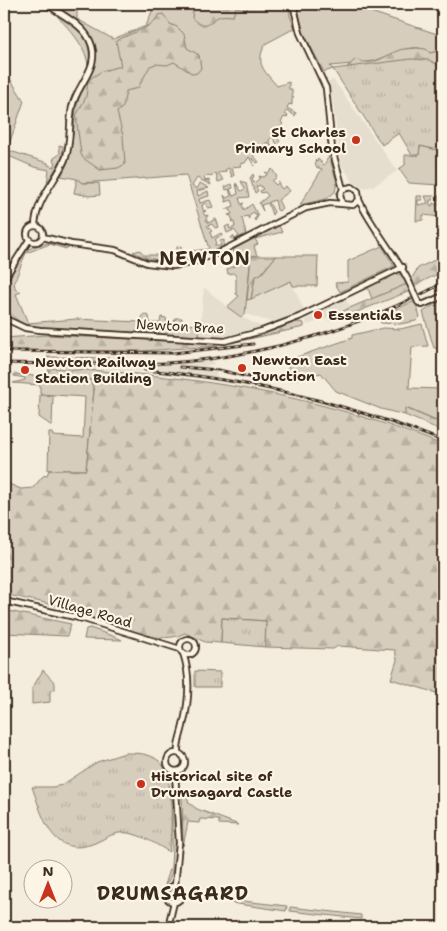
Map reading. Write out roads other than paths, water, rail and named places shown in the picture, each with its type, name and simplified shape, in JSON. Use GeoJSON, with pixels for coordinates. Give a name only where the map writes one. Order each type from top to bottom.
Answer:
{"type":"FeatureCollection","features":[{"type":"Feature","properties":{"kind":"street"},"geometry":{"type":"LineString","coordinates":[[35,226],[38,209],[43,197],[66,156],[76,92],[88,76],[94,58],[91,42],[87,35],[47,4]]}},
{"type":"Feature","properties":{"kind":"street"},"geometry":{"type":"LineString","coordinates":[[293,4],[300,33],[326,88],[332,149],[343,189]]}},
{"type":"Feature","properties":{"kind":"street"},"geometry":{"type":"LineString","coordinates":[[340,175],[349,186],[358,191],[359,200],[366,213],[403,267],[418,302],[422,305],[443,296]]}},
{"type":"Feature","properties":{"kind":"street"},"geometry":{"type":"LineString","coordinates":[[330,203],[340,195],[343,189],[349,186]]}},
{"type":"Feature","properties":{"kind":"street"},"geometry":{"type":"LineString","coordinates":[[340,195],[342,202]]}},
{"type":"Feature","properties":{"kind":"street"},"geometry":{"type":"LineString","coordinates":[[353,206],[359,200]]}},
{"type":"Feature","properties":{"kind":"street"},"geometry":{"type":"LineString","coordinates":[[43,236],[71,244],[115,250],[147,263],[173,266],[190,263],[218,253],[287,216],[306,208],[342,202],[366,213]]}},
{"type":"Feature","properties":{"kind":"street"},"geometry":{"type":"LineString","coordinates":[[4,282],[29,240],[27,232],[31,227],[35,226],[42,229],[43,236],[38,242],[29,240]]}},
{"type":"Feature","properties":{"kind":"street","name":"Newton Brae"},"geometry":{"type":"LineString","coordinates":[[4,318],[25,328],[40,330],[225,341],[262,332],[291,320],[403,267]]}},
{"type":"Feature","properties":{"kind":"street","name":"Village Road"},"geometry":{"type":"LineString","coordinates":[[4,601],[84,618],[154,642],[169,644],[181,642]]}},
{"type":"Feature","properties":{"kind":"street"},"geometry":{"type":"LineString","coordinates":[[178,752],[187,705],[188,668],[196,647],[194,641],[187,638],[181,642],[181,651],[188,668]]}},
{"type":"Feature","properties":{"kind":"street","name":"Village Road"},"geometry":{"type":"LineString","coordinates":[[169,644],[181,651]]}},
{"type":"Feature","properties":{"kind":"street"},"geometry":{"type":"LineString","coordinates":[[181,651],[192,654]]}},
{"type":"Feature","properties":{"kind":"street"},"geometry":{"type":"LineString","coordinates":[[178,752],[184,756],[186,762],[181,770],[175,771],[168,767],[167,760],[170,754],[178,752]]}},
{"type":"Feature","properties":{"kind":"street"},"geometry":{"type":"LineString","coordinates":[[175,771],[179,843],[175,886]]}},
{"type":"Feature","properties":{"kind":"street"},"geometry":{"type":"LineString","coordinates":[[168,927],[174,902],[180,898],[182,893],[180,888],[175,886],[168,887],[165,894],[167,899],[174,902]]}},
{"type":"Feature","properties":{"kind":"railway"},"geometry":{"type":"LineString","coordinates":[[4,363],[147,364],[203,360],[239,354],[310,338],[344,327],[378,314],[443,283]]}},
{"type":"Feature","properties":{"kind":"railway"},"geometry":{"type":"LineString","coordinates":[[4,351],[173,353],[253,344]]}},
{"type":"Feature","properties":{"kind":"railway"},"geometry":{"type":"LineString","coordinates":[[180,367],[219,370],[261,380]]}},
{"type":"Feature","properties":{"kind":"railway"},"geometry":{"type":"LineString","coordinates":[[145,370],[222,380],[297,395],[371,416],[443,441]]}},
{"type":"Feature","properties":{"kind":"place","name":"St Charles Primary School"},"geometry":{"type":"Point","coordinates":[356,140]}},
{"type":"Feature","properties":{"kind":"place","name":"Essentials"},"geometry":{"type":"Point","coordinates":[318,315]}},
{"type":"Feature","properties":{"kind":"place","name":"Newton East Junction"},"geometry":{"type":"Point","coordinates":[242,368]}},
{"type":"Feature","properties":{"kind":"place","name":"Newton Railway Station Building"},"geometry":{"type":"Point","coordinates":[25,370]}},
{"type":"Feature","properties":{"kind":"place","name":"Historical site of Drumsagard Castle"},"geometry":{"type":"Point","coordinates":[141,784]}},
{"type":"Feature","properties":{"kind":"district","name":"NEWTON"},"geometry":{"type":"Point","coordinates":[205,258]}},
{"type":"Feature","properties":{"kind":"district","name":"DRUMSAGARD"},"geometry":{"type":"Point","coordinates":[173,893]}}]}
